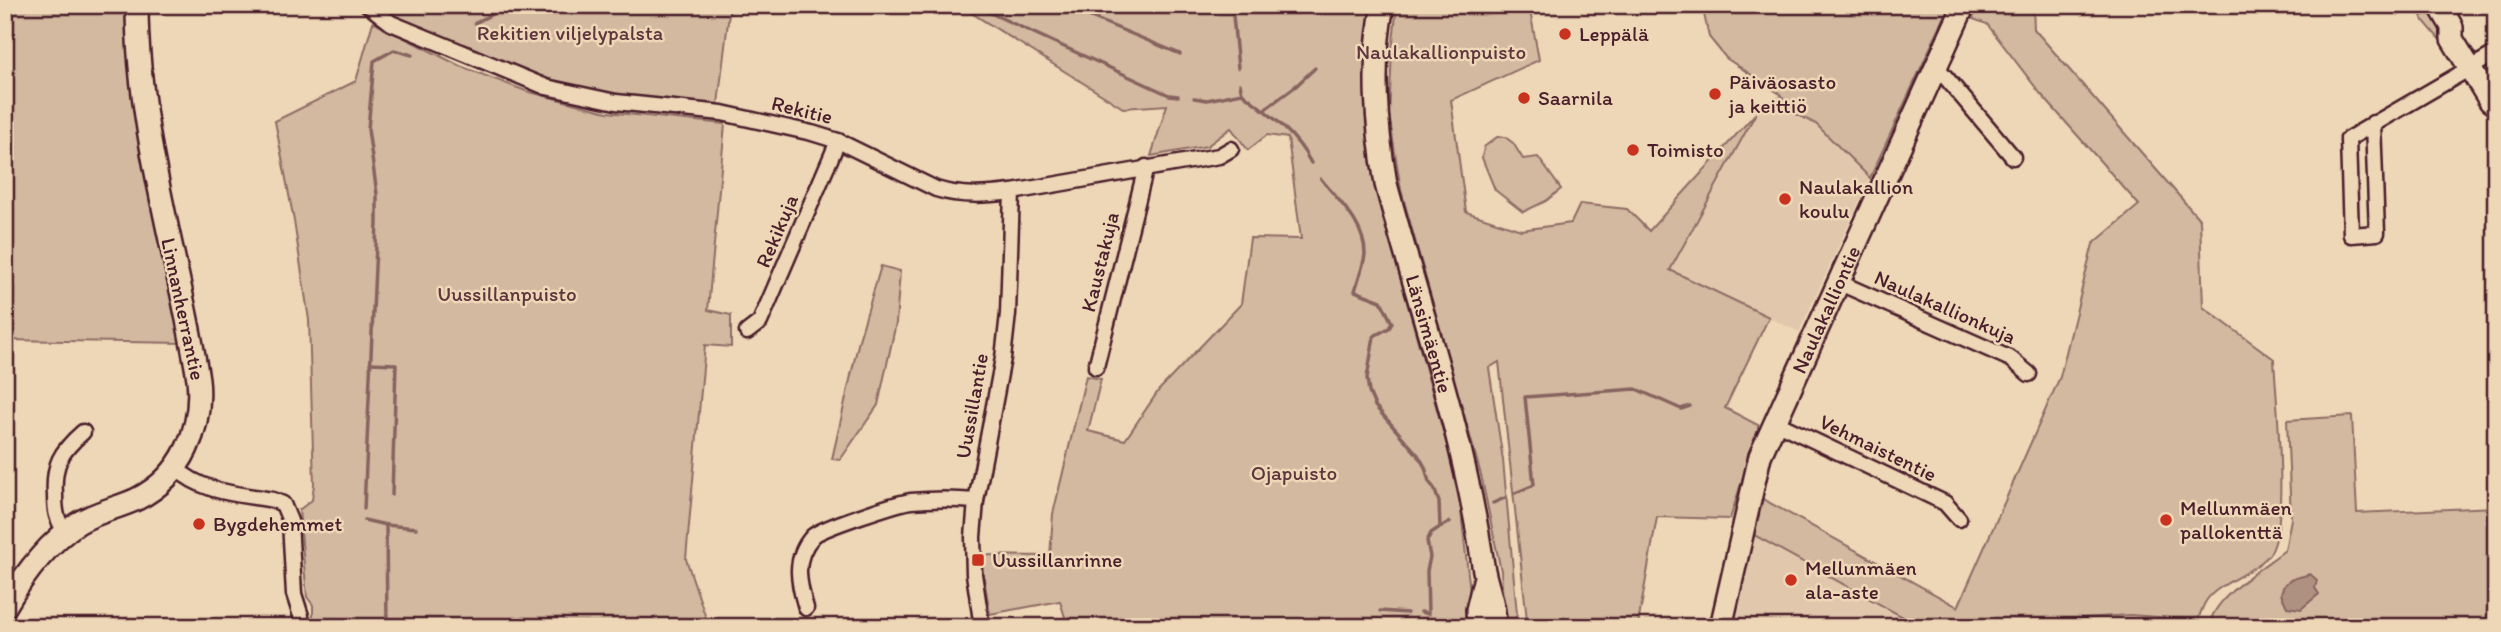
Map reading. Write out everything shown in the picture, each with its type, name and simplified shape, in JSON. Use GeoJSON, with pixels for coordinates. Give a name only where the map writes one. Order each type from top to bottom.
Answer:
{"type":"FeatureCollection","features":[{"type":"Feature","properties":{"kind":"street","name":"Linnanherrantie"},"geometry":{"type":"LineString","coordinates":[[5,607],[34,565],[66,532],[86,519],[139,498],[162,482],[176,468],[197,424],[199,392],[195,362],[160,197],[145,108],[136,5]]}},
{"type":"Feature","properties":{"kind":"street","name":"Rekitie"},"geometry":{"type":"LineString","coordinates":[[368,5],[391,23],[546,87],[616,102],[730,114],[838,142],[936,190],[954,194],[979,196],[1012,192],[1219,156],[1231,149]]}},
{"type":"Feature","properties":{"kind":"street","name":"Länsimäentie"},"geometry":{"type":"LineString","coordinates":[[1384,5],[1383,57],[1377,89],[1379,140],[1387,184],[1471,488],[1485,579],[1495,612],[1495,627]]}},
{"type":"Feature","properties":{"kind":"street","name":"Naulakalliontie"},"geometry":{"type":"LineString","coordinates":[[1721,627],[1754,475],[1775,422],[1964,5]]}},
{"type":"Feature","properties":{"kind":"street"},"geometry":{"type":"LineString","coordinates":[[2439,5],[2452,27],[2452,39],[2482,61],[2496,90]]}},
{"type":"Feature","properties":{"kind":"street"},"geometry":{"type":"LineString","coordinates":[[2482,61],[2490,101],[2496,105]]}},
{"type":"Feature","properties":{"kind":"street"},"geometry":{"type":"LineString","coordinates":[[2373,123],[2377,233],[2351,235],[2348,139],[2373,123],[2482,61]]}},
{"type":"Feature","properties":{"kind":"street"},"geometry":{"type":"LineString","coordinates":[[1937,67],[2013,157]]}},
{"type":"Feature","properties":{"kind":"street","name":"Rekikuja"},"geometry":{"type":"LineString","coordinates":[[747,332],[760,322],[838,142]]}},
{"type":"Feature","properties":{"kind":"street","name":"Kaustakuja"},"geometry":{"type":"LineString","coordinates":[[1096,367],[1146,167]]}},
{"type":"Feature","properties":{"kind":"street","name":"Uussillantie"},"geometry":{"type":"LineString","coordinates":[[982,627],[974,567],[976,501],[1003,358],[1009,301],[1012,192]]}},
{"type":"Feature","properties":{"kind":"street","name":"Naulakallionkuja"},"geometry":{"type":"LineString","coordinates":[[1840,283],[2010,358],[2029,374]]}},
{"type":"Feature","properties":{"kind":"street","name":"Vehmaistentie"},"geometry":{"type":"LineString","coordinates":[[1775,422],[1945,503],[1959,519]]}},
{"type":"Feature","properties":{"kind":"street"},"geometry":{"type":"LineString","coordinates":[[66,532],[56,514],[54,474],[69,444],[83,432]]}},
{"type":"Feature","properties":{"kind":"street"},"geometry":{"type":"LineString","coordinates":[[176,468],[191,481],[209,488],[283,504],[290,521],[294,594],[301,616]]}},
{"type":"Feature","properties":{"kind":"street"},"geometry":{"type":"LineString","coordinates":[[806,608],[798,582],[798,569],[814,534],[907,501],[976,501]]}},
{"type":"Feature","properties":{"kind":"street","name":"Länsimäentie"},"geometry":{"type":"LineString","coordinates":[[1478,627],[1477,610],[1485,579]]}},
{"type":"Feature","properties":{"kind":"shaded area","name":"Naulakallion koulu"},"geometry":{"type":"Polygon","coordinates":[[[1780,94],[1792,112],[1816,124],[1870,178],[1799,332],[1670,270],[1756,113],[1780,94]]]}},
{"type":"Feature","properties":{"kind":"shaded area","name":"Mellunmäen ala-aste"},"geometry":{"type":"Polygon","coordinates":[[[1754,535],[1923,627],[1735,627],[1754,535]]]}},
{"type":"Feature","properties":{"kind":"shaded area"},"geometry":{"type":"Polygon","coordinates":[[[2310,574],[2317,580],[2315,588],[2319,594],[2301,609],[2287,607],[2281,594],[2285,584],[2310,574]]]}},
{"type":"Feature","properties":{"kind":"green space"},"geometry":{"type":"Polygon","coordinates":[[[5,5],[129,5],[183,343],[5,340],[5,5]]]}},
{"type":"Feature","properties":{"kind":"green space","name":"Rekitien viljelypalsta"},"geometry":{"type":"Polygon","coordinates":[[[383,5],[730,5],[718,104],[601,94],[547,83],[377,12],[383,5]]]}},
{"type":"Feature","properties":{"kind":"green space","name":"Ojapuisto"},"geometry":{"type":"Polygon","coordinates":[[[955,5],[1371,5],[1365,87],[1371,163],[1458,485],[1474,627],[1068,627],[1060,601],[990,614],[980,555],[1050,556],[1053,514],[1086,376],[1101,379],[1088,431],[1125,440],[1159,390],[1241,304],[1250,238],[1301,239],[1288,138],[1267,135],[1248,150],[1231,128],[1207,146],[1151,156],[1167,105],[1123,108],[955,5]]]}},
{"type":"Feature","properties":{"kind":"green space","name":"Naulakallionpuisto"},"geometry":{"type":"Polygon","coordinates":[[[1397,5],[1529,5],[1539,60],[1451,100],[1466,212],[1521,230],[1571,223],[1580,204],[1627,209],[1649,231],[1756,113],[1670,270],[1769,317],[1725,408],[1758,425],[1758,429],[1730,519],[1657,517],[1638,624],[1607,619],[1527,620],[1499,362],[1489,368],[1503,460],[1517,614],[1515,618],[1504,618],[1501,571],[1481,475],[1401,190],[1389,115],[1397,5]]]}},
{"type":"Feature","properties":{"kind":"green space"},"geometry":{"type":"Polygon","coordinates":[[[1702,5],[1950,5],[1870,178],[1816,124],[1792,112],[1780,94],[1726,58],[1709,37],[1702,5]]]}},
{"type":"Feature","properties":{"kind":"green space"},"geometry":{"type":"Polygon","coordinates":[[[1978,5],[2033,5],[2034,29],[2200,220],[2203,307],[2274,359],[2280,459],[2276,537],[2271,552],[2265,559],[2212,594],[2198,620],[2130,615],[1977,627],[1921,627],[1754,535],[1761,498],[1958,607],[2060,377],[2093,244],[2139,205],[2040,93],[1987,24],[1973,19],[1978,5]]]}},
{"type":"Feature","properties":{"kind":"green space"},"geometry":{"type":"Polygon","coordinates":[[[2415,5],[2428,5],[2449,41],[2445,46],[2424,21],[2415,5]]]}},
{"type":"Feature","properties":{"kind":"green space","name":"Uussillanpuisto"},"geometry":{"type":"Polygon","coordinates":[[[373,22],[460,66],[526,91],[607,112],[725,124],[708,310],[731,315],[731,347],[705,345],[686,559],[709,627],[313,627],[313,605],[307,597],[299,510],[312,500],[314,484],[309,320],[275,121],[356,81],[373,22]]]}},
{"type":"Feature","properties":{"kind":"green space"},"geometry":{"type":"Polygon","coordinates":[[[1497,137],[1505,137],[1513,143],[1523,159],[1538,157],[1561,189],[1546,201],[1523,212],[1495,190],[1482,158],[1484,147],[1497,137]]]}},
{"type":"Feature","properties":{"kind":"green space"},"geometry":{"type":"Polygon","coordinates":[[[881,266],[900,271],[896,323],[878,405],[840,460],[832,459],[859,340],[881,266]]]}},
{"type":"Feature","properties":{"kind":"green space"},"geometry":{"type":"Polygon","coordinates":[[[2352,416],[2357,513],[2496,507],[2496,627],[2210,627],[2218,606],[2228,595],[2285,550],[2291,519],[2287,420],[2352,416]]]}},
{"type":"Feature","properties":{"kind":"waterway"},"geometry":{"type":"LineString","coordinates":[[508,7],[512,5]]}},
{"type":"Feature","properties":{"kind":"waterway"},"geometry":{"type":"LineString","coordinates":[[973,5],[1169,95],[1178,96]]}},
{"type":"Feature","properties":{"kind":"waterway"},"geometry":{"type":"LineString","coordinates":[[1062,5],[1180,54]]}},
{"type":"Feature","properties":{"kind":"waterway"},"geometry":{"type":"LineString","coordinates":[[1232,5],[1238,68]]}},
{"type":"Feature","properties":{"kind":"waterway"},"geometry":{"type":"LineString","coordinates":[[475,23],[500,10]]}},
{"type":"Feature","properties":{"kind":"waterway"},"geometry":{"type":"LineString","coordinates":[[364,509],[377,223],[377,194],[368,129],[374,61],[394,50],[412,55]]}},
{"type":"Feature","properties":{"kind":"waterway"},"geometry":{"type":"LineString","coordinates":[[1265,109],[1315,68]]}},
{"type":"Feature","properties":{"kind":"waterway"},"geometry":{"type":"LineString","coordinates":[[1240,84],[1242,93],[1298,142],[1311,163]]}},
{"type":"Feature","properties":{"kind":"waterway"},"geometry":{"type":"LineString","coordinates":[[1194,98],[1207,100],[1242,93]]}},
{"type":"Feature","properties":{"kind":"waterway"},"geometry":{"type":"LineString","coordinates":[[1321,179],[1349,213],[1361,233],[1365,254],[1355,291],[1381,301],[1392,323],[1389,328],[1374,336],[1367,378],[1369,392],[1375,406],[1418,455],[1439,502],[1440,527],[1431,533],[1427,541],[1430,557],[1427,571],[1428,614],[1421,612]]}},
{"type":"Feature","properties":{"kind":"waterway"},"geometry":{"type":"LineString","coordinates":[[370,363],[396,364],[392,495]]}},
{"type":"Feature","properties":{"kind":"waterway"},"geometry":{"type":"LineString","coordinates":[[1515,493],[1534,485],[1525,397],[1636,389],[1681,409],[1690,406]]}},
{"type":"Feature","properties":{"kind":"waterway"},"geometry":{"type":"LineString","coordinates":[[1493,503],[1505,498]]}},
{"type":"Feature","properties":{"kind":"waterway"},"geometry":{"type":"LineString","coordinates":[[364,520],[416,528]]}},
{"type":"Feature","properties":{"kind":"waterway"},"geometry":{"type":"LineString","coordinates":[[1440,527],[1450,522]]}},
{"type":"Feature","properties":{"kind":"waterway"},"geometry":{"type":"LineString","coordinates":[[386,525],[387,627]]}},
{"type":"Feature","properties":{"kind":"waterway"},"geometry":{"type":"LineString","coordinates":[[1380,611],[1407,613]]}},
{"type":"Feature","properties":{"kind":"place","name":"Leppälä"},"geometry":{"type":"Point","coordinates":[1565,34]}},
{"type":"Feature","properties":{"kind":"place","name":"Päiväosasto ja keittiö"},"geometry":{"type":"Point","coordinates":[1715,94]}},
{"type":"Feature","properties":{"kind":"place","name":"Saarnila"},"geometry":{"type":"Point","coordinates":[1524,98]}},
{"type":"Feature","properties":{"kind":"place","name":"Toimisto"},"geometry":{"type":"Point","coordinates":[1633,150]}},
{"type":"Feature","properties":{"kind":"place","name":"Naulakallion koulu"},"geometry":{"type":"Point","coordinates":[1785,199]}},
{"type":"Feature","properties":{"kind":"place","name":"Mellunmäen pallokenttä"},"geometry":{"type":"Point","coordinates":[2166,520]}},
{"type":"Feature","properties":{"kind":"place","name":"Bygdehemmet"},"geometry":{"type":"Point","coordinates":[199,524]}},
{"type":"Feature","properties":{"kind":"place","name":"Uussillanrinne"},"geometry":{"type":"Point","coordinates":[978,560]}},
{"type":"Feature","properties":{"kind":"place","name":"Mellunmäen ala-aste"},"geometry":{"type":"Point","coordinates":[1791,580]}}]}
